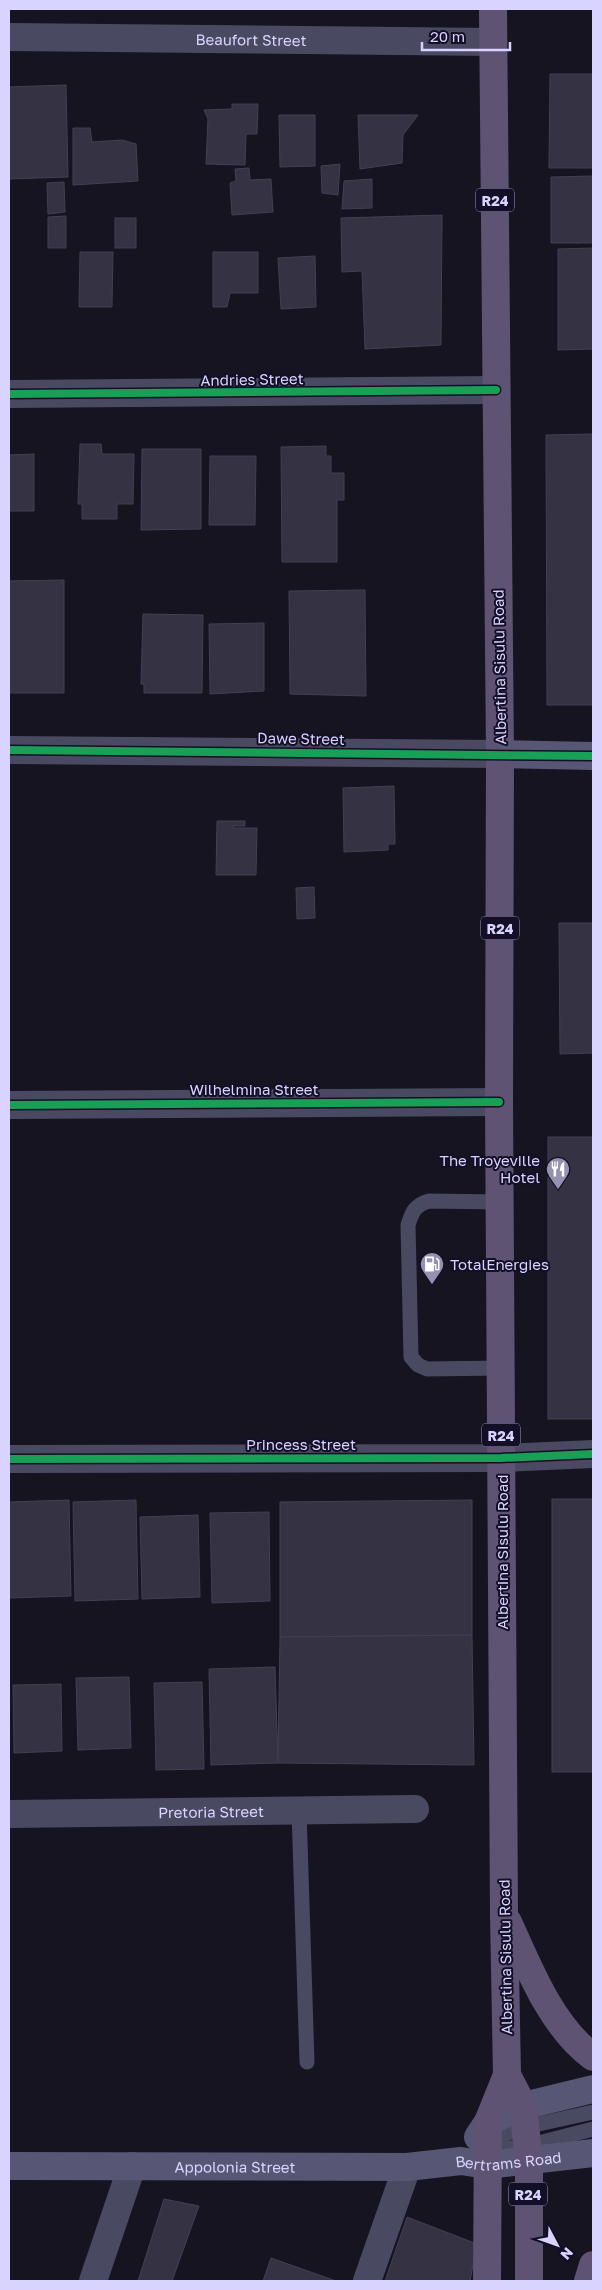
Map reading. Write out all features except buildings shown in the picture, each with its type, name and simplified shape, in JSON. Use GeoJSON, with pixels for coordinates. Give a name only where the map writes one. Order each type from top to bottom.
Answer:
{"type":"FeatureCollection","features":[{"type":"Feature","properties":{"kind":"main road","name":"Albertina Sisulu Road"},"geometry":{"type":"LineString","coordinates":[[494,9],[500,754],[499,1102],[504,1914],[507,2075],[526,2135],[529,2281]]}},
{"type":"Feature","properties":{"kind":"main road","name":"Dawe Street"},"geometry":{"type":"LineString","coordinates":[[500,754],[593,756]]}},
{"type":"Feature","properties":{"kind":"main road"},"geometry":{"type":"LineString","coordinates":[[504,1914],[546,1998],[573,2037],[593,2057]]}},
{"type":"Feature","properties":{"kind":"main road","name":"Albertina Sisulu Road"},"geometry":{"type":"LineString","coordinates":[[487,2281],[482,2148],[507,2075]]}},
{"type":"Feature","properties":{"kind":"main road","name":"Bertrams Road"},"geometry":{"type":"LineString","coordinates":[[482,2148],[526,2135],[593,2089]]}},
{"type":"Feature","properties":{"kind":"main road","name":"Bertrams Road"},"geometry":{"type":"LineString","coordinates":[[482,2148],[526,2135],[593,2152]]}},
{"type":"Feature","properties":{"kind":"main road","name":"Appolonia Street"},"geometry":{"type":"LineString","coordinates":[[9,2166],[406,2167],[482,2148]]}},
{"type":"Feature","properties":{"kind":"main road"},"geometry":{"type":"LineString","coordinates":[[588,2281],[593,2265]]}},
{"type":"Feature","properties":{"kind":"street","name":"Beaufort Street"},"geometry":{"type":"LineString","coordinates":[[9,37],[493,42]]}},
{"type":"Feature","properties":{"kind":"street","name":"Andries Street"},"geometry":{"type":"LineString","coordinates":[[9,394],[496,390]]}},
{"type":"Feature","properties":{"kind":"street","name":"Dawe Street"},"geometry":{"type":"LineString","coordinates":[[9,750],[500,754]]}},
{"type":"Feature","properties":{"kind":"street","name":"Wilhelmina Street"},"geometry":{"type":"LineString","coordinates":[[9,1105],[499,1102]]}},
{"type":"Feature","properties":{"kind":"street","name":"Princess Street"},"geometry":{"type":"LineString","coordinates":[[9,1459],[501,1458],[593,1454]]}},
{"type":"Feature","properties":{"kind":"street","name":"Pretoria Street"},"geometry":{"type":"LineString","coordinates":[[9,1814],[415,1809]]}},
{"type":"Feature","properties":{"kind":"street"},"geometry":{"type":"LineString","coordinates":[[93,2281],[132,2166]]}},
{"type":"Feature","properties":{"kind":"street"},"geometry":{"type":"LineString","coordinates":[[367,2281],[406,2167]]}},
{"type":"Feature","properties":{"kind":"lane"},"geometry":{"type":"LineString","coordinates":[[501,1202],[428,1201],[418,1204],[412,1212],[408,1225],[411,1356],[418,1365],[427,1369],[501,1368]]}},
{"type":"Feature","properties":{"kind":"lane"},"geometry":{"type":"LineString","coordinates":[[299,1810],[307,2062]]}},
{"type":"Feature","properties":{"kind":"lane"},"geometry":{"type":"LineString","coordinates":[[526,2135],[593,2112]]}},
{"type":"Feature","properties":{"kind":"lane"},"geometry":{"type":"LineString","coordinates":[[526,2135],[593,2129]]}},
{"type":"Feature","properties":{"kind":"cycle path"},"geometry":{"type":"LineString","coordinates":[[9,394],[496,390]]}},
{"type":"Feature","properties":{"kind":"cycle path"},"geometry":{"type":"LineString","coordinates":[[9,750],[593,756]]}},
{"type":"Feature","properties":{"kind":"cycle path"},"geometry":{"type":"LineString","coordinates":[[9,1105],[499,1102]]}},
{"type":"Feature","properties":{"kind":"cycle path"},"geometry":{"type":"LineString","coordinates":[[9,1459],[501,1458],[593,1454]]}},
{"type":"Feature","properties":{"kind":"place","name":"The Troyeville Hotel"},"geometry":{"type":"Point","coordinates":[558,1190]}},
{"type":"Feature","properties":{"kind":"place","name":"TotalEnergies"},"geometry":{"type":"Point","coordinates":[432,1285]}}]}
